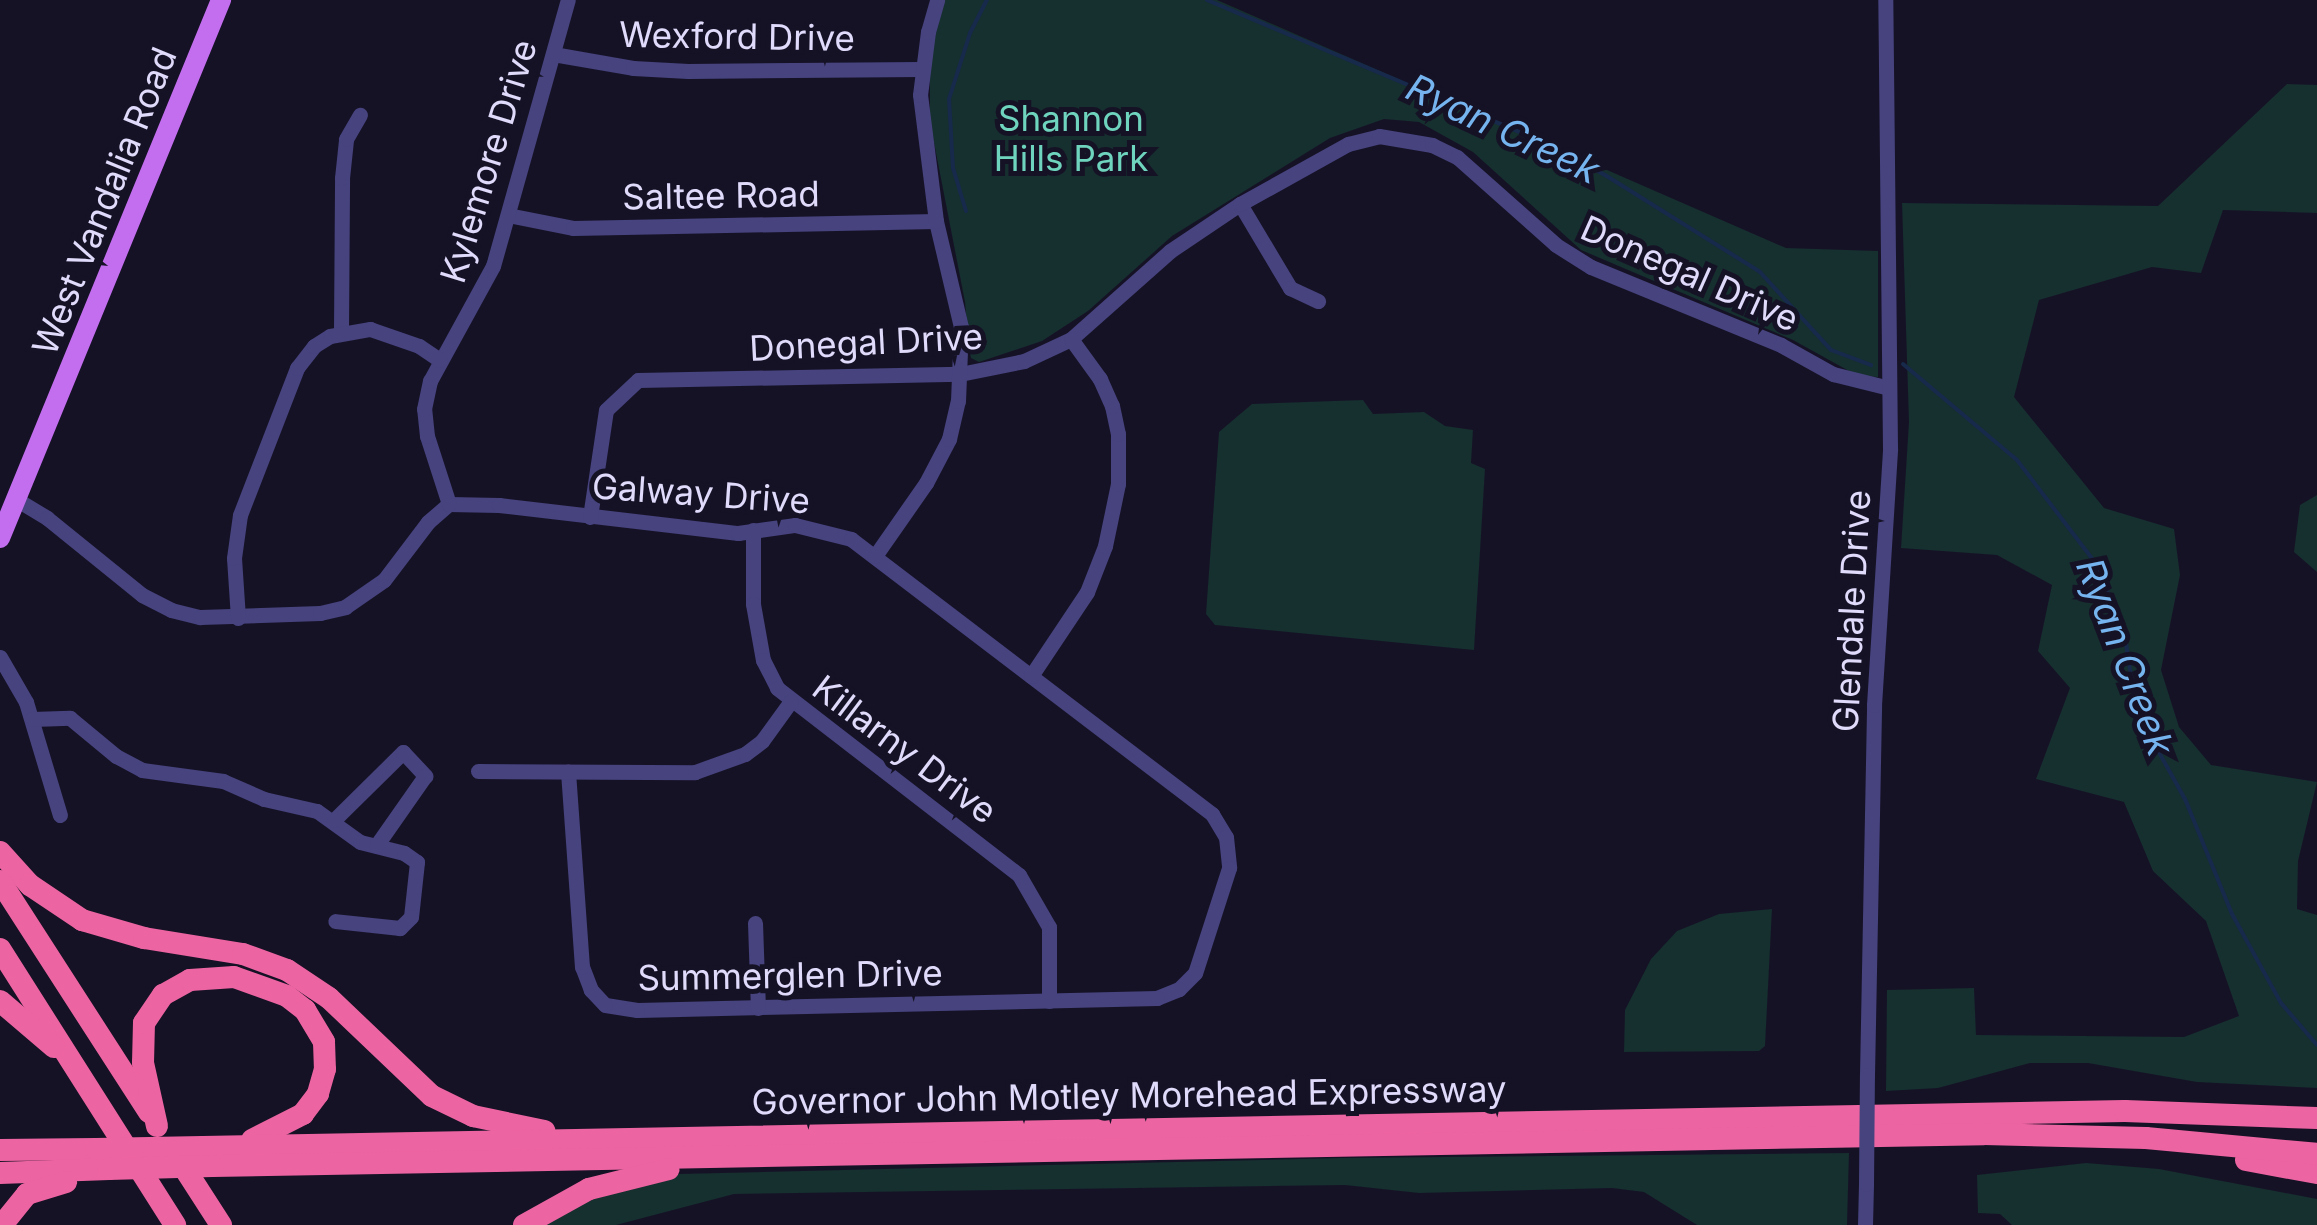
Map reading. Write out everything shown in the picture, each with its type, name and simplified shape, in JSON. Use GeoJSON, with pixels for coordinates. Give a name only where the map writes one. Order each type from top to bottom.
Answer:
{"type":"FeatureCollection","features":[{"type":"Feature","properties":{"kind":"highway"},"geometry":{"type":"LineString","coordinates":[[0,852],[30,886],[82,920],[144,938],[243,954],[287,970],[329,998],[416,1084],[452,1107],[531,1130],[672,1139]]}},
{"type":"Feature","properties":{"kind":"highway"},"geometry":{"type":"LineString","coordinates":[[0,881],[220,1225]]}},
{"type":"Feature","properties":{"kind":"highway"},"geometry":{"type":"LineString","coordinates":[[0,949],[170,1221]]}},
{"type":"Feature","properties":{"kind":"highway"},"geometry":{"type":"LineString","coordinates":[[157,1126],[143,1063],[144,1024],[164,996],[190,980],[234,977],[287,996],[305,1010],[324,1042],[325,1069],[318,1094],[303,1114],[239,1147]]}},
{"type":"Feature","properties":{"kind":"highway"},"geometry":{"type":"LineString","coordinates":[[0,1001],[43,1042],[64,1051]]}},
{"type":"Feature","properties":{"kind":"highway"},"geometry":{"type":"LineString","coordinates":[[2259,1113],[2292,1106],[2317,1107]]}},
{"type":"Feature","properties":{"kind":"highway","name":"Governor John Motley Morehead Expressway"},"geometry":{"type":"LineString","coordinates":[[208,1157],[239,1147],[2125,1111],[2259,1113]]}},
{"type":"Feature","properties":{"kind":"highway"},"geometry":{"type":"LineString","coordinates":[[2259,1113],[2317,1118]]}},
{"type":"Feature","properties":{"kind":"highway","name":"Governor John Motley Morehead Expressway"},"geometry":{"type":"LineString","coordinates":[[0,1173],[96,1162],[208,1157],[702,1157],[1946,1134],[2090,1136],[2317,1154]]}},
{"type":"Feature","properties":{"kind":"highway"},"geometry":{"type":"LineString","coordinates":[[2090,1136],[2114,1145],[2317,1173]]}},
{"type":"Feature","properties":{"kind":"highway","name":"Governor John Motley Morehead Expressway"},"geometry":{"type":"LineString","coordinates":[[0,1150],[96,1162]]}},
{"type":"Feature","properties":{"kind":"highway"},"geometry":{"type":"LineString","coordinates":[[524,1225],[589,1189],[702,1157]]}},
{"type":"Feature","properties":{"kind":"highway"},"geometry":{"type":"LineString","coordinates":[[2,1225],[27,1194],[67,1182],[96,1162]]}},
{"type":"Feature","properties":{"kind":"main road","name":"West Vandalia Road"},"geometry":{"type":"LineString","coordinates":[[0,538],[19,501],[222,0]]}},
{"type":"Feature","properties":{"kind":"street","name":"Kylemore Drive"},"geometry":{"type":"LineString","coordinates":[[449,504],[427,436],[424,409],[440,360],[469,317],[494,266],[568,0]]}},
{"type":"Feature","properties":{"kind":"street"},"geometry":{"type":"LineString","coordinates":[[875,556],[926,482],[949,439],[960,374],[961,328],[936,221],[921,69],[937,0]]}},
{"type":"Feature","properties":{"kind":"street","name":"Glendale Drive"},"geometry":{"type":"LineString","coordinates":[[1865,1225],[1874,705],[1888,494],[1890,388],[1885,0]]}},
{"type":"Feature","properties":{"kind":"street","name":"Wexford Drive"},"geometry":{"type":"LineString","coordinates":[[553,54],[633,68],[688,71],[921,69]]}},
{"type":"Feature","properties":{"kind":"street"},"geometry":{"type":"LineString","coordinates":[[341,331],[342,178],[346,139],[360,115]]}},
{"type":"Feature","properties":{"kind":"street","name":"Donegal Drive"},"geometry":{"type":"LineString","coordinates":[[590,516],[606,410],[638,380],[960,374],[1024,361],[1071,339],[1170,251],[1240,204],[1348,144],[1379,136],[1432,145],[1457,157],[1556,245],[1591,268],[1781,345],[1832,374],[1890,388]]}},
{"type":"Feature","properties":{"kind":"street"},"geometry":{"type":"LineString","coordinates":[[1240,204],[1290,288],[1318,301]]}},
{"type":"Feature","properties":{"kind":"street","name":"Saltee Road"},"geometry":{"type":"LineString","coordinates":[[508,216],[573,228],[936,221]]}},
{"type":"Feature","properties":{"kind":"street"},"geometry":{"type":"LineString","coordinates":[[238,618],[234,558],[240,515],[297,368],[314,346],[341,331],[385,333],[440,360]]}},
{"type":"Feature","properties":{"kind":"street"},"geometry":{"type":"LineString","coordinates":[[1031,676],[1087,592],[1106,546],[1118,484],[1118,434],[1112,406],[1100,379],[1071,339]]}},
{"type":"Feature","properties":{"kind":"street"},"geometry":{"type":"LineString","coordinates":[[19,501],[47,518],[142,596],[171,610],[238,618],[320,613],[345,607],[384,580],[428,522],[449,504]]}},
{"type":"Feature","properties":{"kind":"street","name":"Galway Drive"},"geometry":{"type":"LineString","coordinates":[[449,504],[738,532],[810,528],[851,539],[1212,814],[1226,836],[1229,868],[1196,972],[1179,990],[1156,998]]}},
{"type":"Feature","properties":{"kind":"street","name":"Killarny Drive"},"geometry":{"type":"LineString","coordinates":[[753,530],[753,604],[764,660],[777,688],[1019,875],[1049,927],[1049,1001]]}},
{"type":"Feature","properties":{"kind":"street"},"geometry":{"type":"LineString","coordinates":[[0,657],[32,720],[60,816]]}},
{"type":"Feature","properties":{"kind":"street"},"geometry":{"type":"LineString","coordinates":[[478,771],[695,772],[726,764],[762,742],[791,701]]}},
{"type":"Feature","properties":{"kind":"street"},"geometry":{"type":"LineString","coordinates":[[32,720],[70,718],[116,756],[142,770],[223,781],[334,820],[360,842],[404,853],[417,862],[411,918],[400,928],[335,921]]}},
{"type":"Feature","properties":{"kind":"street"},"geometry":{"type":"LineString","coordinates":[[334,820],[403,752],[426,776],[376,846]]}},
{"type":"Feature","properties":{"kind":"street","name":"Summerglen Drive"},"geometry":{"type":"LineString","coordinates":[[568,772],[582,967],[591,990],[605,1005],[637,1010],[1156,998]]}},
{"type":"Feature","properties":{"kind":"street"},"geometry":{"type":"LineString","coordinates":[[755,922],[758,1008]]}},
{"type":"Feature","properties":{"kind":"green space","name":"Shannon Hills Park"},"geometry":{"type":"Polygon","coordinates":[[[944,0],[1217,0],[1786,248],[1878,251],[1878,377],[1858,376],[1793,340],[1581,250],[1473,152],[1419,122],[1384,119],[1330,138],[1172,236],[1088,311],[1042,341],[979,362],[971,358],[965,302],[930,122],[930,57],[944,0]]]}},
{"type":"Feature","properties":{"kind":"green space"},"geometry":{"type":"Polygon","coordinates":[[[2287,84],[2317,85],[2317,213],[2223,210],[2201,273],[2152,267],[2039,300],[2014,397],[2104,508],[2174,529],[2180,575],[2161,670],[2179,727],[2211,765],[2317,782],[2298,861],[2297,909],[2317,915],[2317,1088],[2197,1082],[2088,1063],[2030,1063],[1938,1088],[1886,1091],[1887,990],[1974,988],[1976,1035],[2184,1037],[2239,1016],[2206,921],[2153,871],[2124,802],[2036,779],[2070,688],[2038,651],[2052,585],[1997,555],[1901,548],[1909,422],[1902,203],[2158,206],[2287,84]]]}},
{"type":"Feature","properties":{"kind":"green space"},"geometry":{"type":"Polygon","coordinates":[[[1363,400],[1373,414],[1424,412],[1445,426],[1473,430],[1471,463],[1485,469],[1474,650],[1215,625],[1206,614],[1219,432],[1252,404],[1363,400]]]}},
{"type":"Feature","properties":{"kind":"green space"},"geometry":{"type":"Polygon","coordinates":[[[2317,495],[2317,572],[2294,552],[2300,505],[2317,495]]]}},
{"type":"Feature","properties":{"kind":"green space"},"geometry":{"type":"Polygon","coordinates":[[[1772,909],[1765,1046],[1759,1051],[1624,1052],[1625,1010],[1651,959],[1677,931],[1719,914],[1772,909]]]}},
{"type":"Feature","properties":{"kind":"green space"},"geometry":{"type":"Polygon","coordinates":[[[1849,1153],[1847,1225],[1697,1225],[1644,1192],[1612,1188],[1419,1193],[1345,1185],[734,1194],[616,1225],[536,1225],[560,1210],[643,1179],[679,1174],[1340,1158],[1849,1153]]]}},
{"type":"Feature","properties":{"kind":"green space"},"geometry":{"type":"Polygon","coordinates":[[[2086,1163],[2159,1169],[2317,1199],[2317,1225],[2012,1225],[2000,1214],[1978,1213],[1977,1175],[2086,1163]]]}},
{"type":"Feature","properties":{"kind":"waterway"},"geometry":{"type":"LineString","coordinates":[[966,211],[953,168],[949,99],[970,33],[987,0]]}},
{"type":"Feature","properties":{"kind":"waterway","name":"Ryan Creek"},"geometry":{"type":"LineString","coordinates":[[1207,0],[1546,143],[1605,175],[1760,272],[1831,350],[1871,365]]}},
{"type":"Feature","properties":{"kind":"waterway","name":"Ryan Creek"},"geometry":{"type":"LineString","coordinates":[[1903,364],[2017,460],[2097,565],[2125,637],[2133,689],[2151,738],[2185,799],[2232,914],[2281,1003],[2317,1045]]}}]}
